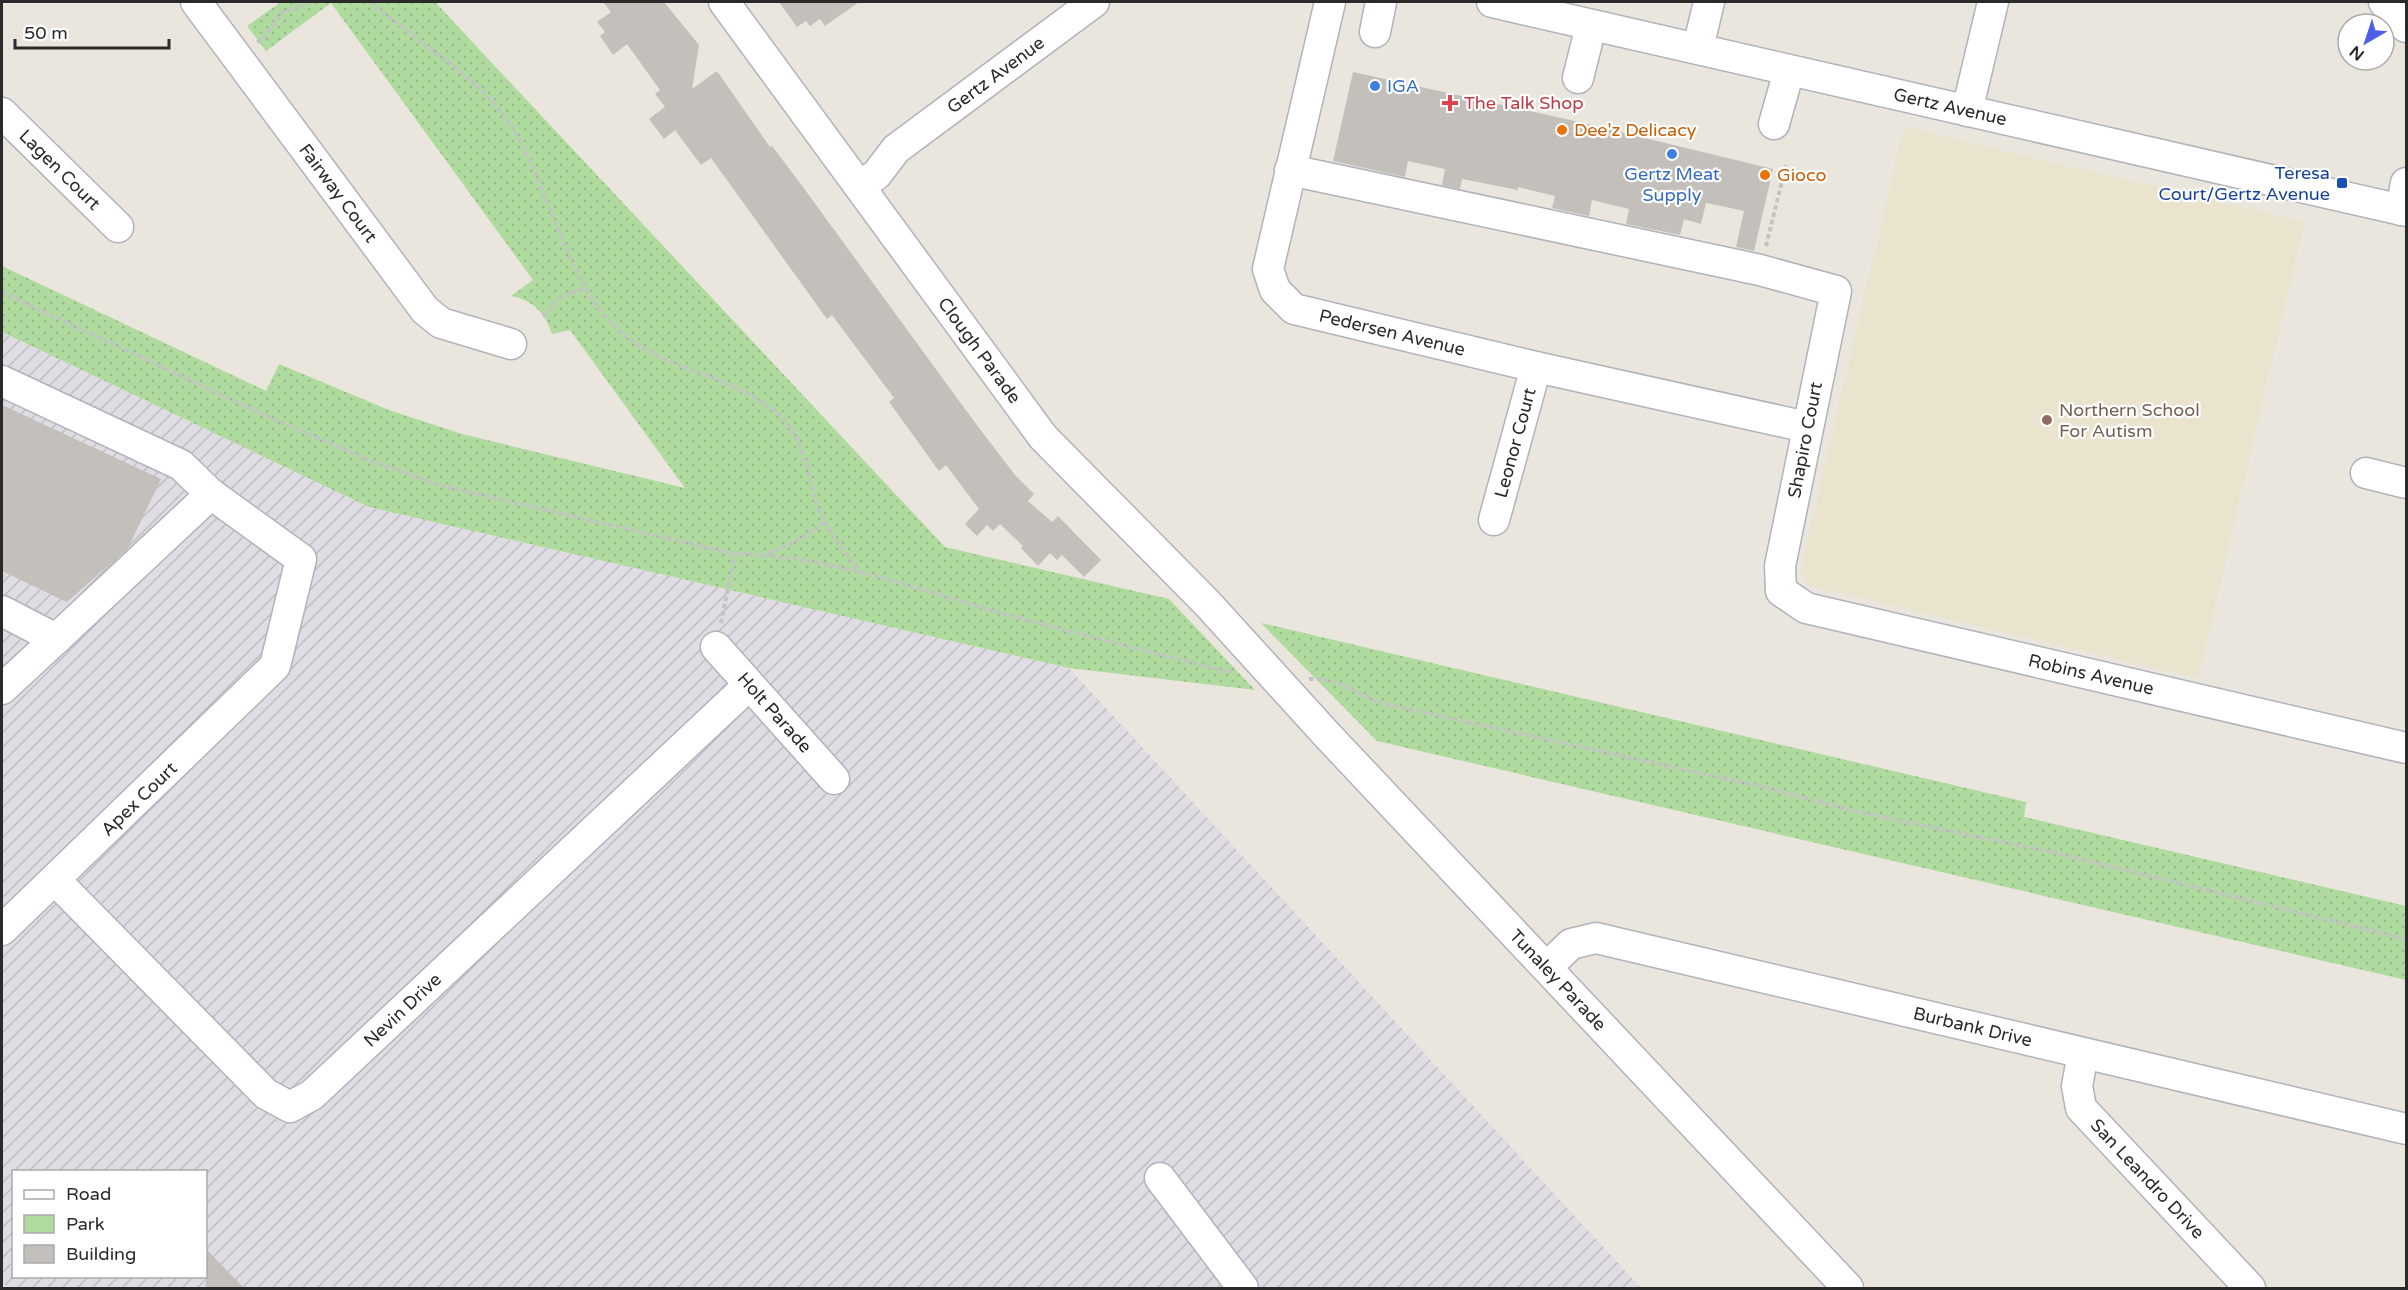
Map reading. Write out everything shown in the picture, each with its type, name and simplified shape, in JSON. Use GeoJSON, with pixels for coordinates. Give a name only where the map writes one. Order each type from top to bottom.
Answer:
{"type":"FeatureCollection","features":[{"type":"Feature","properties":{"kind":"street","name":"Fairway Court"},"geometry":{"type":"LineString","coordinates":[[196,2],[425,310],[441,323],[511,344]]}},
{"type":"Feature","properties":{"kind":"street","name":"Clough Parade"},"geometry":{"type":"LineString","coordinates":[[724,2],[1043,437],[1203,598],[1269,671]]}},
{"type":"Feature","properties":{"kind":"street","name":"Gertz Avenue"},"geometry":{"type":"LineString","coordinates":[[855,180],[877,174],[896,149],[1094,2]]}},
{"type":"Feature","properties":{"kind":"street","name":"Pedersen Avenue"},"geometry":{"type":"LineString","coordinates":[[1330,2],[1268,269],[1275,290],[1294,309],[1536,367],[1807,427]]}},
{"type":"Feature","properties":{"kind":"street"},"geometry":{"type":"LineString","coordinates":[[1375,32],[1381,2]]}},
{"type":"Feature","properties":{"kind":"street","name":"Gertz Avenue"},"geometry":{"type":"LineString","coordinates":[[1492,2],[1967,111],[2405,201]]}},
{"type":"Feature","properties":{"kind":"street"},"geometry":{"type":"LineString","coordinates":[[1698,48],[1709,2]]}},
{"type":"Feature","properties":{"kind":"street"},"geometry":{"type":"LineString","coordinates":[[1967,111],[1993,2]]}},
{"type":"Feature","properties":{"kind":"street"},"geometry":{"type":"LineString","coordinates":[[2384,2],[2406,27]]}},
{"type":"Feature","properties":{"kind":"street"},"geometry":{"type":"LineString","coordinates":[[1578,78],[1591,26]]}},
{"type":"Feature","properties":{"kind":"street"},"geometry":{"type":"LineString","coordinates":[[1774,124],[1789,71]]}},
{"type":"Feature","properties":{"kind":"street","name":"Lagen Court"},"geometry":{"type":"LineString","coordinates":[[2,113],[118,227]]}},
{"type":"Feature","properties":{"kind":"street"},"geometry":{"type":"LineString","coordinates":[[1290,170],[1760,270]]}},
{"type":"Feature","properties":{"kind":"street","name":"Shapiro Court"},"geometry":{"type":"LineString","coordinates":[[1760,270],[1836,291],[1780,566],[1781,591]]}},
{"type":"Feature","properties":{"kind":"street","name":"Leonor Court"},"geometry":{"type":"LineString","coordinates":[[1494,520],[1536,367]]}},
{"type":"Feature","properties":{"kind":"street"},"geometry":{"type":"LineString","coordinates":[[2,381],[181,465],[211,494],[2,689]]}},
{"type":"Feature","properties":{"kind":"street"},"geometry":{"type":"LineString","coordinates":[[2366,473],[2406,483]]}},
{"type":"Feature","properties":{"kind":"street","name":"Apex Court"},"geometry":{"type":"LineString","coordinates":[[2,930],[275,666],[301,559],[211,494]]}},
{"type":"Feature","properties":{"kind":"street","name":"Robins Avenue"},"geometry":{"type":"LineString","coordinates":[[1781,591],[1806,608],[2406,748]]}},
{"type":"Feature","properties":{"kind":"street"},"geometry":{"type":"LineString","coordinates":[[2,611],[56,639]]}},
{"type":"Feature","properties":{"kind":"street","name":"Holt Parade"},"geometry":{"type":"LineString","coordinates":[[716,647],[834,779]]}},
{"type":"Feature","properties":{"kind":"street","name":"Tunaley Parade"},"geometry":{"type":"LineString","coordinates":[[1269,671],[1848,1288]]}},
{"type":"Feature","properties":{"kind":"street","name":"Nevin Drive"},"geometry":{"type":"LineString","coordinates":[[55,880],[266,1094],[290,1107],[312,1095],[749,685]]}},
{"type":"Feature","properties":{"kind":"street","name":"Burbank Drive"},"geometry":{"type":"LineString","coordinates":[[1546,967],[1571,944],[1596,938],[2406,1129]]}},
{"type":"Feature","properties":{"kind":"street","name":"San Leandro Drive"},"geometry":{"type":"LineString","coordinates":[[2083,1054],[2078,1086],[2081,1108],[2250,1288]]}},
{"type":"Feature","properties":{"kind":"street"},"geometry":{"type":"LineString","coordinates":[[1160,1178],[1243,1288]]}},
{"type":"Feature","properties":{"kind":"path"},"geometry":{"type":"LineString","coordinates":[[236,56],[263,39],[281,14],[311,2]]}},
{"type":"Feature","properties":{"kind":"path"},"geometry":{"type":"LineString","coordinates":[[371,2],[481,91],[506,118],[527,153],[585,288],[624,337],[664,361],[771,408],[788,424],[801,445],[824,521],[861,573]]}},
{"type":"Feature","properties":{"kind":"path"},"geometry":{"type":"LineString","coordinates":[[1760,270],[1786,165]]}},
{"type":"Feature","properties":{"kind":"path"},"geometry":{"type":"LineString","coordinates":[[543,316],[562,296],[585,288]]}},
{"type":"Feature","properties":{"kind":"path"},"geometry":{"type":"LineString","coordinates":[[2,292],[260,413],[376,463],[443,486],[735,554],[765,554],[861,573],[1020,619],[1227,672],[1246,666],[1311,679],[1321,677],[1338,681],[1373,700],[1399,707],[1759,786],[1858,812],[2056,853],[2406,939]]}},
{"type":"Feature","properties":{"kind":"path"},"geometry":{"type":"LineString","coordinates":[[765,554],[792,544],[812,532],[824,521]]}},
{"type":"Feature","properties":{"kind":"path"},"geometry":{"type":"LineString","coordinates":[[716,647],[735,554]]}},
{"type":"Feature","properties":{"kind":"shaded area","name":"Northern School For Autism"},"geometry":{"type":"Polygon","coordinates":[[[1904,127],[2304,222],[2198,678],[1810,586],[1800,572],[1904,127]]]}},
{"type":"Feature","properties":{"kind":"shaded area"},"geometry":{"type":"Polygon","coordinates":[[[2,332],[369,507],[1069,668],[1641,1288],[8,1288],[2,1282],[2,332]]]}},
{"type":"Feature","properties":{"kind":"green space"},"geometry":{"type":"Polygon","coordinates":[[[281,2],[435,2],[945,547],[1169,599],[1255,690],[1069,668],[369,507],[2,332],[2,266],[266,391],[279,364],[389,410],[462,434],[685,488],[570,330],[552,334],[542,314],[532,304],[511,296],[533,280],[331,3],[266,51],[247,26],[281,2]]]}},
{"type":"Feature","properties":{"kind":"green space"},"geometry":{"type":"Polygon","coordinates":[[[1261,623],[2026,802],[2024,817],[2406,906],[2406,980],[1377,741],[1261,623]]]}},
{"type":"Feature","properties":{"kind":"building"},"geometry":{"type":"Polygon","coordinates":[[[603,2],[664,2],[699,45],[692,89],[717,71],[770,147],[772,146],[800,183],[973,420],[1015,475],[1034,494],[1028,501],[1052,522],[1058,516],[1101,560],[1084,577],[1062,555],[1057,560],[1050,553],[1038,566],[1021,548],[1023,546],[1000,524],[993,531],[987,525],[977,536],[965,524],[979,509],[946,465],[939,471],[889,402],[894,398],[832,315],[827,319],[711,158],[701,165],[675,130],[664,139],[649,119],[665,107],[655,94],[660,90],[627,44],[613,55],[600,36],[605,32],[597,22],[611,12],[603,2]]]}},
{"type":"Feature","properties":{"kind":"building"},"geometry":{"type":"Polygon","coordinates":[[[779,2],[859,2],[825,26],[820,19],[810,26],[806,21],[797,27],[779,2]]]}},
{"type":"Feature","properties":{"kind":"building"},"geometry":{"type":"Polygon","coordinates":[[[1353,72],[1566,119],[1773,169],[1754,251],[1736,247],[1744,211],[1726,207],[1706,203],[1701,224],[1684,219],[1680,235],[1626,224],[1629,209],[1592,200],[1589,216],[1552,208],[1555,196],[1518,187],[1518,190],[1462,179],[1460,189],[1442,185],[1445,169],[1408,161],[1405,177],[1333,161],[1353,72]]]}},
{"type":"Feature","properties":{"kind":"building"},"geometry":{"type":"Polygon","coordinates":[[[2,405],[161,479],[128,548],[67,602],[2,571],[2,405]]]}},
{"type":"Feature","properties":{"kind":"building"},"geometry":{"type":"Polygon","coordinates":[[[207,1250],[244,1288],[206,1288],[207,1250]]]}},
{"type":"Feature","properties":{"kind":"place","name":"IGA"},"geometry":{"type":"Point","coordinates":[1375,86]}},
{"type":"Feature","properties":{"kind":"place","name":"The Talk Shop"},"geometry":{"type":"Point","coordinates":[1450,103]}},
{"type":"Feature","properties":{"kind":"place","name":"Dee'z Delicacy"},"geometry":{"type":"Point","coordinates":[1562,130]}},
{"type":"Feature","properties":{"kind":"place","name":"Gertz Meat Supply"},"geometry":{"type":"Point","coordinates":[1672,154]}},
{"type":"Feature","properties":{"kind":"place","name":"Gioco"},"geometry":{"type":"Point","coordinates":[1765,175]}},
{"type":"Feature","properties":{"kind":"place","name":"Teresa Court/Gertz Avenue"},"geometry":{"type":"Point","coordinates":[2342,183]}},
{"type":"Feature","properties":{"kind":"place","name":"Northern School For Autism"},"geometry":{"type":"Point","coordinates":[2047,420]}}]}
